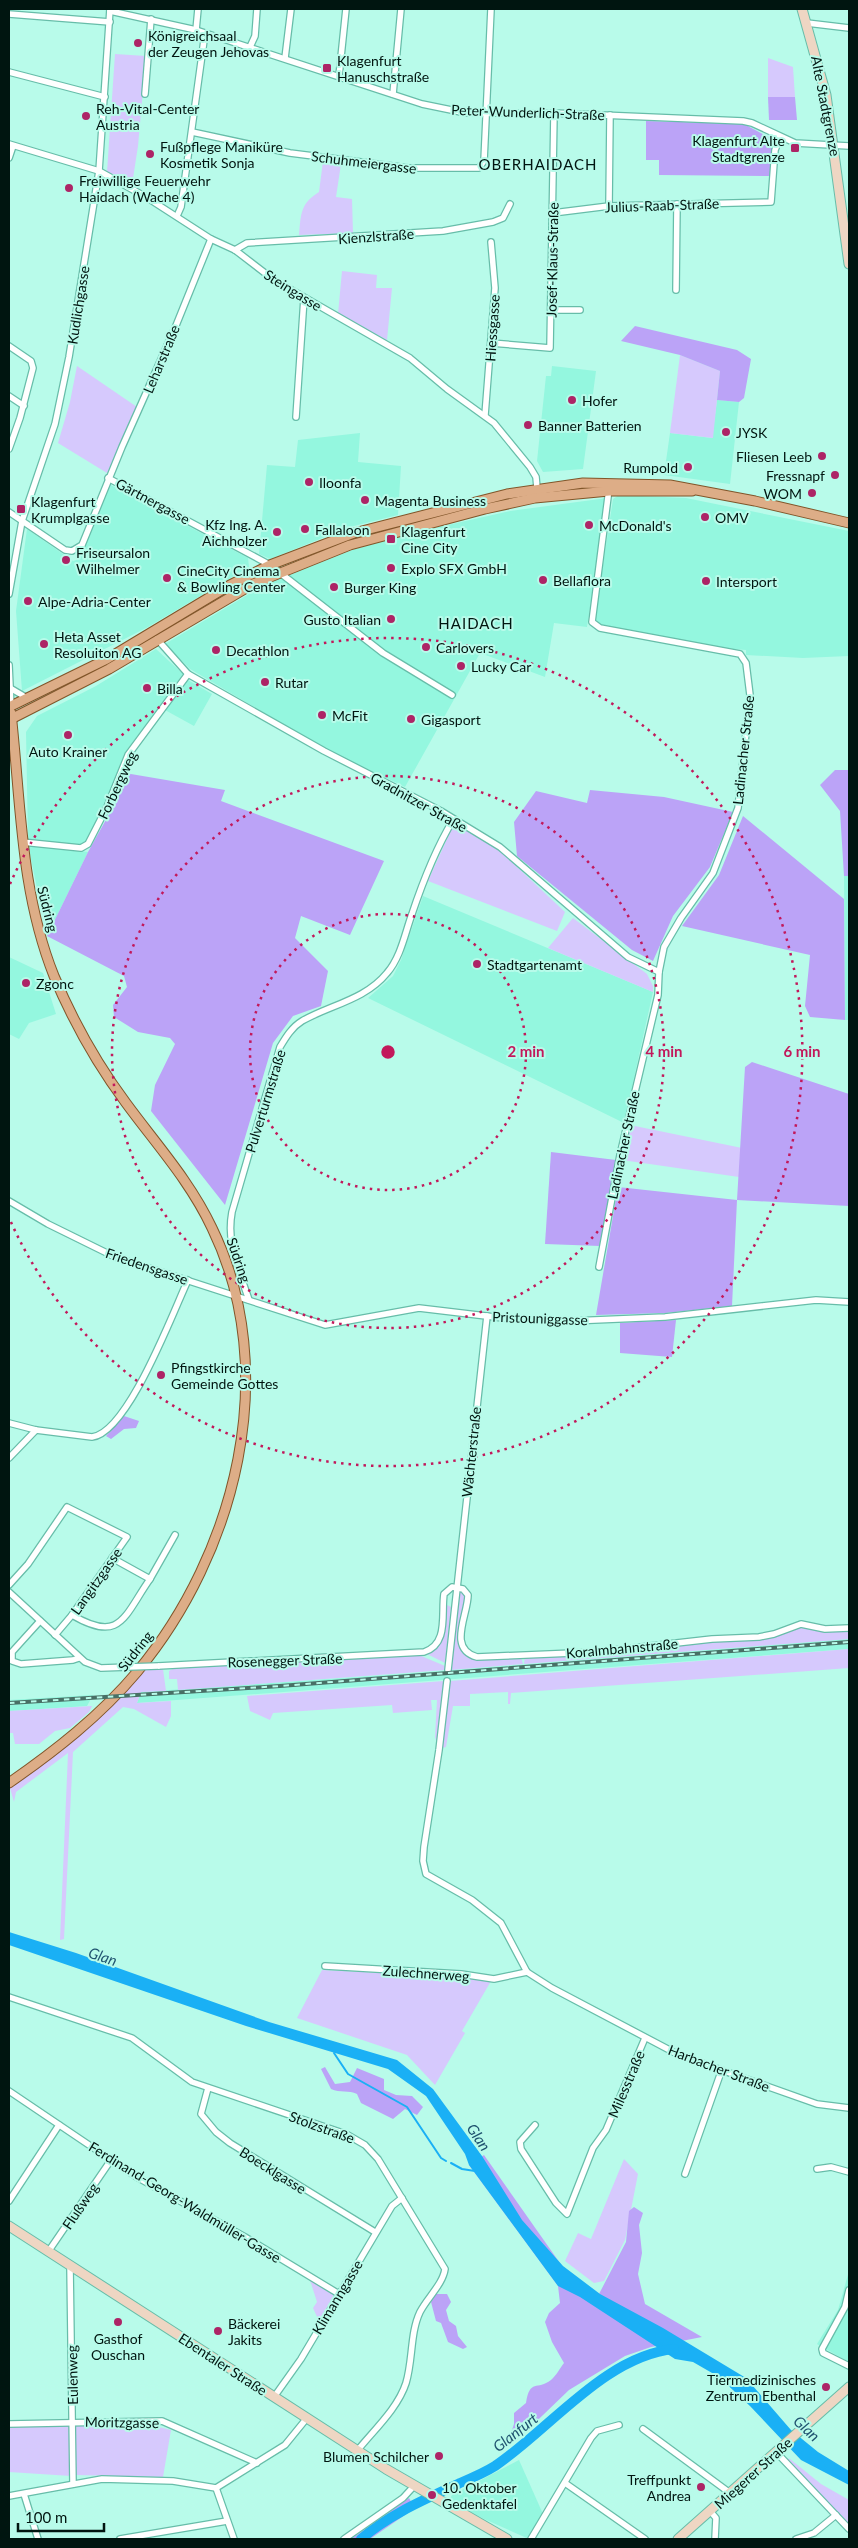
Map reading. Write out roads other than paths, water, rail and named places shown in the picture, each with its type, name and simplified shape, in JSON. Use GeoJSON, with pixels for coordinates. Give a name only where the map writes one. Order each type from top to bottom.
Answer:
{"type":"FeatureCollection","features":[{"type":"Feature","properties":{"kind":"main road","name":"Alte Stadtgrenze"},"geometry":{"type":"LineString","coordinates":[[802,9],[821,74],[846,214],[849,264]]}},
{"type":"Feature","properties":{"kind":"main road"},"geometry":{"type":"LineString","coordinates":[[575,494],[583,483]]}},
{"type":"Feature","properties":{"kind":"main road"},"geometry":{"type":"LineString","coordinates":[[9,713],[27,711],[109,670],[238,593],[279,571],[379,526],[430,513],[485,504],[583,483],[610,486],[681,486],[849,523]]}},
{"type":"Feature","properties":{"kind":"main road"},"geometry":{"type":"LineString","coordinates":[[536,493],[575,494],[610,486]]}},
{"type":"Feature","properties":{"kind":"main road"},"geometry":{"type":"LineString","coordinates":[[9,713],[27,698],[107,659],[230,585],[270,565],[349,540],[382,536],[432,522],[485,504]]}},
{"type":"Feature","properties":{"kind":"main road"},"geometry":{"type":"LineString","coordinates":[[430,513],[432,522]]}},
{"type":"Feature","properties":{"kind":"main road"},"geometry":{"type":"LineString","coordinates":[[838,521],[849,519]]}},
{"type":"Feature","properties":{"kind":"main road"},"geometry":{"type":"LineString","coordinates":[[379,526],[382,536]]}},
{"type":"Feature","properties":{"kind":"main road"},"geometry":{"type":"LineString","coordinates":[[12,736],[27,711]]}},
{"type":"Feature","properties":{"kind":"main road","name":"Südring"},"geometry":{"type":"LineString","coordinates":[[9,713],[12,736],[14,790],[26,875],[39,934],[72,1017],[107,1076],[195,1196],[213,1229],[236,1295],[244,1345],[243,1423],[229,1494],[202,1570],[162,1638],[121,1690],[75,1734],[9,1783]]}},
{"type":"Feature","properties":{"kind":"main road","name":"Ebentaler Straße"},"geometry":{"type":"LineString","coordinates":[[9,2226],[357,2451],[507,2539]]}},
{"type":"Feature","properties":{"kind":"main road","name":"Miegerer Straße"},"geometry":{"type":"LineString","coordinates":[[678,2539],[849,2387]]}},
{"type":"Feature","properties":{"kind":"street"},"geometry":{"type":"LineString","coordinates":[[196,30],[198,9]]}},
{"type":"Feature","properties":{"kind":"street"},"geometry":{"type":"LineString","coordinates":[[250,47],[255,36],[257,9]]}},
{"type":"Feature","properties":{"kind":"street"},"geometry":{"type":"LineString","coordinates":[[285,58],[291,9]]}},
{"type":"Feature","properties":{"kind":"street"},"geometry":{"type":"LineString","coordinates":[[339,76],[346,9]]}},
{"type":"Feature","properties":{"kind":"street"},"geometry":{"type":"LineString","coordinates":[[393,94],[401,9]]}},
{"type":"Feature","properties":{"kind":"street"},"geometry":{"type":"LineString","coordinates":[[487,111],[491,9]]}},
{"type":"Feature","properties":{"kind":"street","name":"Peter-Wunderlich-Straße"},"geometry":{"type":"LineString","coordinates":[[110,10],[196,30],[422,104],[459,112],[554,113],[743,121],[752,123],[795,144],[849,146]]}},
{"type":"Feature","properties":{"kind":"street","name":"Kudlichgasse"},"geometry":{"type":"LineString","coordinates":[[9,594],[22,520],[55,424],[64,389],[99,171],[110,10]]}},
{"type":"Feature","properties":{"kind":"street"},"geometry":{"type":"LineString","coordinates":[[9,14],[110,22]]}},
{"type":"Feature","properties":{"kind":"street"},"geometry":{"type":"LineString","coordinates":[[145,94],[151,19]]}},
{"type":"Feature","properties":{"kind":"street"},"geometry":{"type":"LineString","coordinates":[[807,24],[849,28]]}},
{"type":"Feature","properties":{"kind":"street"},"geometry":{"type":"LineString","coordinates":[[177,216],[181,207],[205,33]]}},
{"type":"Feature","properties":{"kind":"street"},"geometry":{"type":"LineString","coordinates":[[9,72],[105,98]]}},
{"type":"Feature","properties":{"kind":"street","name":"Schuhmeiergasse"},"geometry":{"type":"LineString","coordinates":[[192,132],[290,153],[400,167],[472,169],[479,168],[484,162],[487,111]]}},
{"type":"Feature","properties":{"kind":"street","name":"Josef-Klaus-Straße"},"geometry":{"type":"LineString","coordinates":[[491,343],[550,348],[554,113]]}},
{"type":"Feature","properties":{"kind":"street"},"geometry":{"type":"LineString","coordinates":[[609,206],[610,115]]}},
{"type":"Feature","properties":{"kind":"street","name":"Julius-Raab-Straße"},"geometry":{"type":"LineString","coordinates":[[553,213],[609,206],[771,202],[776,150],[780,138]]}},
{"type":"Feature","properties":{"kind":"street"},"geometry":{"type":"LineString","coordinates":[[9,158],[11,145]]}},
{"type":"Feature","properties":{"kind":"street","name":"Steingasse"},"geometry":{"type":"LineString","coordinates":[[11,145],[99,171],[177,216],[211,239],[235,250],[274,280],[410,358],[447,389],[485,415],[530,467],[536,478],[536,493]]}},
{"type":"Feature","properties":{"kind":"street","name":"Kienzlstraße"},"geometry":{"type":"LineString","coordinates":[[235,250],[247,243],[390,236],[493,222],[503,218],[510,204]]}},
{"type":"Feature","properties":{"kind":"street"},"geometry":{"type":"LineString","coordinates":[[676,204],[676,290]]}},
{"type":"Feature","properties":{"kind":"street","name":"Leharstraße"},"geometry":{"type":"LineString","coordinates":[[108,478],[175,328],[211,239]]}},
{"type":"Feature","properties":{"kind":"street","name":"Hiessgasse"},"geometry":{"type":"LineString","coordinates":[[485,415],[495,275],[491,242]]}},
{"type":"Feature","properties":{"kind":"street"},"geometry":{"type":"LineString","coordinates":[[296,417],[304,298]]}},
{"type":"Feature","properties":{"kind":"street"},"geometry":{"type":"LineString","coordinates":[[551,310],[580,310]]}},
{"type":"Feature","properties":{"kind":"street"},"geometry":{"type":"LineString","coordinates":[[9,346],[32,364],[24,406],[9,449]]}},
{"type":"Feature","properties":{"kind":"street"},"geometry":{"type":"LineString","coordinates":[[9,396],[24,406]]}},
{"type":"Feature","properties":{"kind":"street","name":"Gärtnergasse"},"geometry":{"type":"LineString","coordinates":[[22,520],[65,550],[78,550],[108,478],[270,565],[383,653],[452,695]]}},
{"type":"Feature","properties":{"kind":"street","name":"Ladinacher Straße"},"geometry":{"type":"LineString","coordinates":[[599,1267],[620,1155],[658,995],[659,972],[664,947],[681,918],[713,873],[738,808],[750,695],[746,663],[740,654],[600,628],[592,622],[610,486]]}},
{"type":"Feature","properties":{"kind":"street"},"geometry":{"type":"LineString","coordinates":[[9,512],[22,520]]}},
{"type":"Feature","properties":{"kind":"street","name":"Gradnitzer Straße"},"geometry":{"type":"LineString","coordinates":[[153,632],[158,641],[188,674],[324,751],[441,811],[500,847],[628,956],[659,972]]}},
{"type":"Feature","properties":{"kind":"street"},"geometry":{"type":"LineString","coordinates":[[9,665],[9,713]]}},
{"type":"Feature","properties":{"kind":"street","name":"Forbergweg"},"geometry":{"type":"LineString","coordinates":[[22,842],[81,848],[88,844],[107,807],[128,755],[188,674]]}},
{"type":"Feature","properties":{"kind":"street"},"geometry":{"type":"LineString","coordinates":[[10,690],[27,698]]}},
{"type":"Feature","properties":{"kind":"street","name":"Pulverturmstraße"},"geometry":{"type":"LineString","coordinates":[[249,1300],[230,1245],[229,1228],[280,1047],[290,1032],[302,1022],[345,1003],[369,989],[387,974],[396,959],[424,878],[441,840],[453,820]]}},
{"type":"Feature","properties":{"kind":"street","name":"Friedensgasse"},"geometry":{"type":"LineString","coordinates":[[9,1201],[48,1224],[115,1257],[236,1295]]}},
{"type":"Feature","properties":{"kind":"street"},"geometry":{"type":"LineString","coordinates":[[9,1423],[36,1430],[92,1437],[100,1436],[111,1428],[139,1388],[188,1280]]}},
{"type":"Feature","properties":{"kind":"street","name":"Pristouniggasse"},"geometry":{"type":"LineString","coordinates":[[236,1295],[325,1324],[418,1308],[487,1316],[571,1321],[665,1317],[816,1300],[849,1302]]}},
{"type":"Feature","properties":{"kind":"street","name":"Wächterstraße"},"geometry":{"type":"LineString","coordinates":[[456,1588],[487,1316]]}},
{"type":"Feature","properties":{"kind":"street"},"geometry":{"type":"LineString","coordinates":[[9,1458],[36,1430]]}},
{"type":"Feature","properties":{"kind":"street","name":"Langitzgasse"},"geometry":{"type":"LineString","coordinates":[[9,1585],[28,1564],[67,1507],[127,1537],[72,1615],[55,1635]]}},
{"type":"Feature","properties":{"kind":"street"},"geometry":{"type":"LineString","coordinates":[[72,1615],[97,1628],[117,1626],[150,1579],[175,1535]]}},
{"type":"Feature","properties":{"kind":"street"},"geometry":{"type":"LineString","coordinates":[[112,1558],[150,1579]]}},
{"type":"Feature","properties":{"kind":"street","name":"Rosenegger Straße"},"geometry":{"type":"LineString","coordinates":[[9,1592],[79,1658],[101,1668],[272,1662],[424,1652],[434,1646],[440,1637],[445,1592],[449,1588],[456,1588]]}},
{"type":"Feature","properties":{"kind":"street"},"geometry":{"type":"LineString","coordinates":[[448,1670],[456,1588]]}},
{"type":"Feature","properties":{"kind":"street","name":"Koralmbahnstraße"},"geometry":{"type":"LineString","coordinates":[[456,1588],[463,1589],[468,1595],[462,1623],[462,1645],[467,1653],[477,1657],[597,1652],[712,1639],[759,1637],[774,1634],[801,1624],[825,1629],[849,1628]]}},
{"type":"Feature","properties":{"kind":"street"},"geometry":{"type":"LineString","coordinates":[[40,1621],[12,1652],[12,1661],[21,1664],[79,1658]]}},
{"type":"Feature","properties":{"kind":"street"},"geometry":{"type":"LineString","coordinates":[[447,1681],[439,1750],[424,1847],[424,1868],[426,1874],[478,1904],[501,1923],[527,1972]]}},
{"type":"Feature","properties":{"kind":"street","name":"Zulechnerweg"},"geometry":{"type":"LineString","coordinates":[[325,1966],[461,1974],[494,1979],[527,1972]]}},
{"type":"Feature","properties":{"kind":"street","name":"Harbacher Straße"},"geometry":{"type":"LineString","coordinates":[[527,1972],[595,2011],[679,2055],[721,2072],[817,2104],[849,2108]]}},
{"type":"Feature","properties":{"kind":"street","name":"Stolzstraße"},"geometry":{"type":"LineString","coordinates":[[9,1997],[132,2038],[157,2054],[185,2078],[208,2088],[356,2139],[378,2159],[442,2262],[445,2272],[420,2312],[415,2326],[409,2371],[402,2391],[396,2403],[357,2451]]}},
{"type":"Feature","properties":{"kind":"street","name":"Milesstraße"},"geometry":{"type":"LineString","coordinates":[[535,2125],[520,2142],[521,2149],[556,2203],[567,2214],[594,2148],[606,2130],[645,2038]]}},
{"type":"Feature","properties":{"kind":"street"},"geometry":{"type":"LineString","coordinates":[[686,2174],[721,2072]]}},
{"type":"Feature","properties":{"kind":"street","name":"Boecklgasse"},"geometry":{"type":"LineString","coordinates":[[208,2088],[201,2114],[216,2132],[230,2143],[375,2232]]}},
{"type":"Feature","properties":{"kind":"street","name":"Ferdinand-Georg-Waldmüller-Gasse"},"geometry":{"type":"LineString","coordinates":[[9,2091],[111,2160],[339,2294]]}},
{"type":"Feature","properties":{"kind":"street"},"geometry":{"type":"LineString","coordinates":[[9,2201],[59,2125]]}},
{"type":"Feature","properties":{"kind":"street","name":"Flußweg"},"geometry":{"type":"LineString","coordinates":[[48,2252],[111,2160]]}},
{"type":"Feature","properties":{"kind":"street"},"geometry":{"type":"LineString","coordinates":[[817,2168],[831,2167],[849,2172]]}},
{"type":"Feature","properties":{"kind":"street","name":"Klimanngasse"},"geometry":{"type":"LineString","coordinates":[[274,2397],[301,2359],[375,2232],[392,2206],[402,2198]]}},
{"type":"Feature","properties":{"kind":"street","name":"Eulenweg"},"geometry":{"type":"LineString","coordinates":[[70,2266],[73,2484]]}},
{"type":"Feature","properties":{"kind":"street"},"geometry":{"type":"LineString","coordinates":[[849,2290],[844,2307],[822,2350],[823,2354],[849,2366]]}},
{"type":"Feature","properties":{"kind":"street"},"geometry":{"type":"LineString","coordinates":[[9,2496],[102,2479],[151,2480],[216,2488],[291,2440],[307,2418]]}},
{"type":"Feature","properties":{"kind":"street","name":"Moritzgasse"},"geometry":{"type":"LineString","coordinates":[[9,2424],[162,2421],[257,2463]]}},
{"type":"Feature","properties":{"kind":"street"},"geometry":{"type":"LineString","coordinates":[[531,2539],[593,2434],[619,2425]]}},
{"type":"Feature","properties":{"kind":"street"},"geometry":{"type":"LineString","coordinates":[[643,2429],[730,2493]]}},
{"type":"Feature","properties":{"kind":"street"},"geometry":{"type":"LineString","coordinates":[[777,2451],[849,2529]]}},
{"type":"Feature","properties":{"kind":"street"},"geometry":{"type":"LineString","coordinates":[[565,2483],[645,2539]]}},
{"type":"Feature","properties":{"kind":"street"},"geometry":{"type":"LineString","coordinates":[[344,2539],[403,2498],[414,2486]]}},
{"type":"Feature","properties":{"kind":"street"},"geometry":{"type":"LineString","coordinates":[[216,2488],[234,2539]]}},
{"type":"Feature","properties":{"kind":"street"},"geometry":{"type":"LineString","coordinates":[[24,2494],[38,2539]]}},
{"type":"Feature","properties":{"kind":"street"},"geometry":{"type":"LineString","coordinates":[[710,2511],[716,2518],[715,2539]]}},
{"type":"Feature","properties":{"kind":"street"},"geometry":{"type":"LineString","coordinates":[[796,2539],[814,2533],[836,2515]]}},
{"type":"Feature","properties":{"kind":"street"},"geometry":{"type":"LineString","coordinates":[[120,2539],[227,2521]]}},
{"type":"Feature","properties":{"kind":"water"},"geometry":{"type":"Polygon","coordinates":[[[9,1932],[76,1953],[269,2022],[397,2060],[433,2089],[482,2156],[522,2220],[563,2266],[600,2294],[663,2328],[746,2378],[791,2430],[818,2452],[849,2471],[849,2485],[801,2460],[750,2406],[719,2377],[693,2362],[675,2359],[580,2297],[558,2286],[469,2165],[465,2154],[426,2096],[388,2069],[246,2026],[9,1945],[9,1932]]]}},
{"type":"Feature","properties":{"kind":"waterway"},"geometry":{"type":"LineString","coordinates":[[334,2053],[348,2074],[407,2107],[441,2158],[446,2161]]}},
{"type":"Feature","properties":{"kind":"waterway"},"geometry":{"type":"LineString","coordinates":[[451,2163],[462,2169],[475,2171]]}},
{"type":"Feature","properties":{"kind":"waterway","name":"Glanfurt"},"geometry":{"type":"LineString","coordinates":[[361,2539],[384,2522],[409,2508],[495,2466],[516,2451],[579,2396],[625,2365],[649,2355],[674,2349]]}},
{"type":"Feature","properties":{"kind":"railway"},"geometry":{"type":"LineString","coordinates":[[9,1703],[280,1686],[849,1642]]}},
{"type":"Feature","properties":{"kind":"place","name":"Königreichsaal der Zeugen Jehovas"},"geometry":{"type":"Point","coordinates":[138,43]}},
{"type":"Feature","properties":{"kind":"place","name":"Klagenfurt Hanuschstraße"},"geometry":{"type":"Point","coordinates":[327,68]}},
{"type":"Feature","properties":{"kind":"place","name":"Reh-Vital-Center Austria"},"geometry":{"type":"Point","coordinates":[86,116]}},
{"type":"Feature","properties":{"kind":"place","name":"Klagenfurt Alte Stadtgrenze"},"geometry":{"type":"Point","coordinates":[795,148]}},
{"type":"Feature","properties":{"kind":"place","name":"Fußpflege Maniküre Kosmetik Sonja"},"geometry":{"type":"Point","coordinates":[150,154]}},
{"type":"Feature","properties":{"kind":"place","name":"Freiwillige Feuerwehr Haidach (Wache 4)"},"geometry":{"type":"Point","coordinates":[69,188]}},
{"type":"Feature","properties":{"kind":"place","name":"Hofer"},"geometry":{"type":"Point","coordinates":[572,400]}},
{"type":"Feature","properties":{"kind":"place","name":"Banner Batterien"},"geometry":{"type":"Point","coordinates":[528,425]}},
{"type":"Feature","properties":{"kind":"place","name":"JYSK"},"geometry":{"type":"Point","coordinates":[726,432]}},
{"type":"Feature","properties":{"kind":"place","name":"Fliesen Leeb"},"geometry":{"type":"Point","coordinates":[822,456]}},
{"type":"Feature","properties":{"kind":"place","name":"Rumpold"},"geometry":{"type":"Point","coordinates":[688,467]}},
{"type":"Feature","properties":{"kind":"place","name":"Fressnapf"},"geometry":{"type":"Point","coordinates":[835,475]}},
{"type":"Feature","properties":{"kind":"place","name":"Iloonfa"},"geometry":{"type":"Point","coordinates":[309,482]}},
{"type":"Feature","properties":{"kind":"place","name":"WOM"},"geometry":{"type":"Point","coordinates":[812,493]}},
{"type":"Feature","properties":{"kind":"place","name":"Magenta Business"},"geometry":{"type":"Point","coordinates":[365,500]}},
{"type":"Feature","properties":{"kind":"place","name":"Klagenfurt Krumplgasse"},"geometry":{"type":"Point","coordinates":[21,509]}},
{"type":"Feature","properties":{"kind":"place","name":"OMV"},"geometry":{"type":"Point","coordinates":[705,517]}},
{"type":"Feature","properties":{"kind":"place","name":"McDonald's"},"geometry":{"type":"Point","coordinates":[589,525]}},
{"type":"Feature","properties":{"kind":"place","name":"Fallaloon"},"geometry":{"type":"Point","coordinates":[305,529]}},
{"type":"Feature","properties":{"kind":"place","name":"Kfz Ing. A. Aichholzer"},"geometry":{"type":"Point","coordinates":[277,532]}},
{"type":"Feature","properties":{"kind":"place","name":"Klagenfurt Cine City"},"geometry":{"type":"Point","coordinates":[391,539]}},
{"type":"Feature","properties":{"kind":"place","name":"Friseursalon Wilhelmer"},"geometry":{"type":"Point","coordinates":[66,560]}},
{"type":"Feature","properties":{"kind":"place","name":"Explo SFX GmbH"},"geometry":{"type":"Point","coordinates":[391,568]}},
{"type":"Feature","properties":{"kind":"place","name":"CineCity Cinema & Bowling Center"},"geometry":{"type":"Point","coordinates":[167,578]}},
{"type":"Feature","properties":{"kind":"place","name":"Bellaflora"},"geometry":{"type":"Point","coordinates":[543,580]}},
{"type":"Feature","properties":{"kind":"place","name":"Intersport"},"geometry":{"type":"Point","coordinates":[706,581]}},
{"type":"Feature","properties":{"kind":"place","name":"Burger King"},"geometry":{"type":"Point","coordinates":[334,587]}},
{"type":"Feature","properties":{"kind":"place","name":"Alpe-Adria-Center"},"geometry":{"type":"Point","coordinates":[28,601]}},
{"type":"Feature","properties":{"kind":"place","name":"Gusto Italian"},"geometry":{"type":"Point","coordinates":[391,619]}},
{"type":"Feature","properties":{"kind":"place","name":"Heta Asset Resoluiton AG"},"geometry":{"type":"Point","coordinates":[44,644]}},
{"type":"Feature","properties":{"kind":"place","name":"Carlovers"},"geometry":{"type":"Point","coordinates":[426,647]}},
{"type":"Feature","properties":{"kind":"place","name":"Decathlon"},"geometry":{"type":"Point","coordinates":[216,650]}},
{"type":"Feature","properties":{"kind":"place","name":"Lucky Car"},"geometry":{"type":"Point","coordinates":[461,666]}},
{"type":"Feature","properties":{"kind":"place","name":"Rutar"},"geometry":{"type":"Point","coordinates":[265,682]}},
{"type":"Feature","properties":{"kind":"place","name":"Billa"},"geometry":{"type":"Point","coordinates":[147,688]}},
{"type":"Feature","properties":{"kind":"place","name":"McFit"},"geometry":{"type":"Point","coordinates":[322,715]}},
{"type":"Feature","properties":{"kind":"place","name":"Gigasport"},"geometry":{"type":"Point","coordinates":[411,719]}},
{"type":"Feature","properties":{"kind":"place","name":"Auto Krainer"},"geometry":{"type":"Point","coordinates":[68,735]}},
{"type":"Feature","properties":{"kind":"place","name":"Stadtgartenamt"},"geometry":{"type":"Point","coordinates":[477,964]}},
{"type":"Feature","properties":{"kind":"place","name":"Zgonc"},"geometry":{"type":"Point","coordinates":[26,983]}},
{"type":"Feature","properties":{"kind":"place","name":"Pfingstkirche Gemeinde Gottes"},"geometry":{"type":"Point","coordinates":[161,1375]}},
{"type":"Feature","properties":{"kind":"place","name":"Gasthof Ouschan"},"geometry":{"type":"Point","coordinates":[118,2322]}},
{"type":"Feature","properties":{"kind":"place","name":"Bäckerei Jakits"},"geometry":{"type":"Point","coordinates":[218,2331]}},
{"type":"Feature","properties":{"kind":"place","name":"Tiermedizinisches Zentrum Ebenthal"},"geometry":{"type":"Point","coordinates":[826,2387]}},
{"type":"Feature","properties":{"kind":"place","name":"Blumen Schilcher"},"geometry":{"type":"Point","coordinates":[439,2456]}},
{"type":"Feature","properties":{"kind":"place","name":"Treffpunkt Andrea"},"geometry":{"type":"Point","coordinates":[701,2487]}},
{"type":"Feature","properties":{"kind":"place","name":"10. Oktober Gedenktafel"},"geometry":{"type":"Point","coordinates":[432,2495]}},
{"type":"Feature","properties":{"kind":"district","name":"OBERHAIDACH"},"geometry":{"type":"Point","coordinates":[538,164]}},
{"type":"Feature","properties":{"kind":"district","name":"HAIDACH"},"geometry":{"type":"Point","coordinates":[476,623]}},
{"type":"Feature","properties":{"kind":"water label","name":"Glan"},"geometry":{"type":"Point","coordinates":[103,1956]}},
{"type":"Feature","properties":{"kind":"water label","name":"Glan"},"geometry":{"type":"Point","coordinates":[479,2137]}},
{"type":"Feature","properties":{"kind":"water label","name":"Glan"},"geometry":{"type":"Point","coordinates":[807,2428]}}]}
